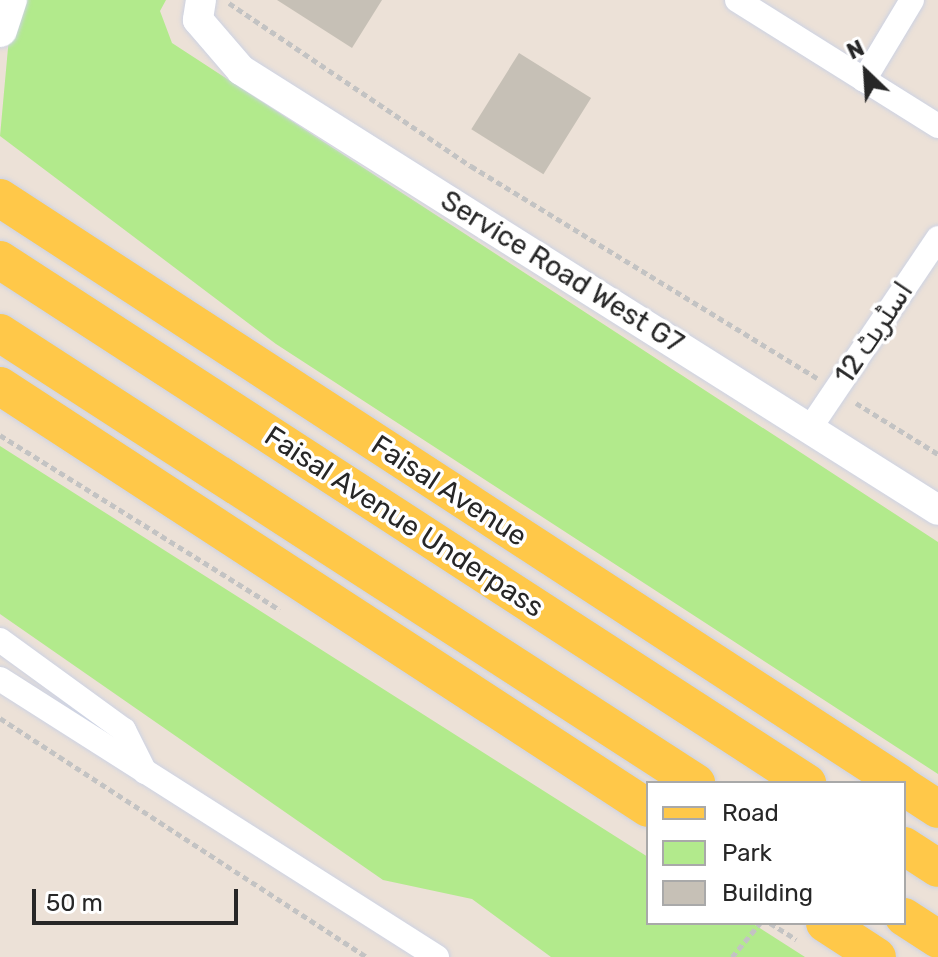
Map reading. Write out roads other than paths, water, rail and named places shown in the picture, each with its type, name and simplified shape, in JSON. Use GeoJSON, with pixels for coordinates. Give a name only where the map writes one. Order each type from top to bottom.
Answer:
{"type":"FeatureCollection","features":[{"type":"Feature","properties":{"kind":"main road"},"geometry":{"type":"LineString","coordinates":[[0,30],[10,0]]}},
{"type":"Feature","properties":{"kind":"main road"},"geometry":{"type":"LineString","coordinates":[[0,176],[45,228]]}},
{"type":"Feature","properties":{"kind":"main road","name":"Faisal Avenue"},"geometry":{"type":"LineString","coordinates":[[0,198],[896,781]]}},
{"type":"Feature","properties":{"kind":"main road","name":"Faisal Avenue Underpass"},"geometry":{"type":"LineString","coordinates":[[0,260],[804,781]]}},
{"type":"Feature","properties":{"kind":"main road"},"geometry":{"type":"LineString","coordinates":[[0,333],[693,781]]}},
{"type":"Feature","properties":{"kind":"main road"},"geometry":{"type":"LineString","coordinates":[[0,386],[646,807]]}},
{"type":"Feature","properties":{"kind":"main road"},"geometry":{"type":"LineString","coordinates":[[906,788],[938,809]]}},
{"type":"Feature","properties":{"kind":"main road"},"geometry":{"type":"LineString","coordinates":[[906,847],[938,868]]}},
{"type":"Feature","properties":{"kind":"main road"},"geometry":{"type":"LineString","coordinates":[[906,918],[938,939]]}},
{"type":"Feature","properties":{"kind":"main road"},"geometry":{"type":"LineString","coordinates":[[828,925],[877,957]]}},
{"type":"Feature","properties":{"kind":"street"},"geometry":{"type":"LineString","coordinates":[[737,0],[938,126]]}},
{"type":"Feature","properties":{"kind":"street"},"geometry":{"type":"LineString","coordinates":[[864,80],[912,0]]}},
{"type":"Feature","properties":{"kind":"street","name":"Service Road West G7"},"geometry":{"type":"LineString","coordinates":[[199,10],[241,70],[938,510]]}},
{"type":"Feature","properties":{"kind":"street","name":"اسٹریٹ 12"},"geometry":{"type":"LineString","coordinates":[[810,428],[938,238]]}},
{"type":"Feature","properties":{"kind":"street"},"geometry":{"type":"LineString","coordinates":[[0,640],[124,730],[146,775]]}},
{"type":"Feature","properties":{"kind":"street"},"geometry":{"type":"LineString","coordinates":[[0,679],[146,775],[437,957]]}}]}
